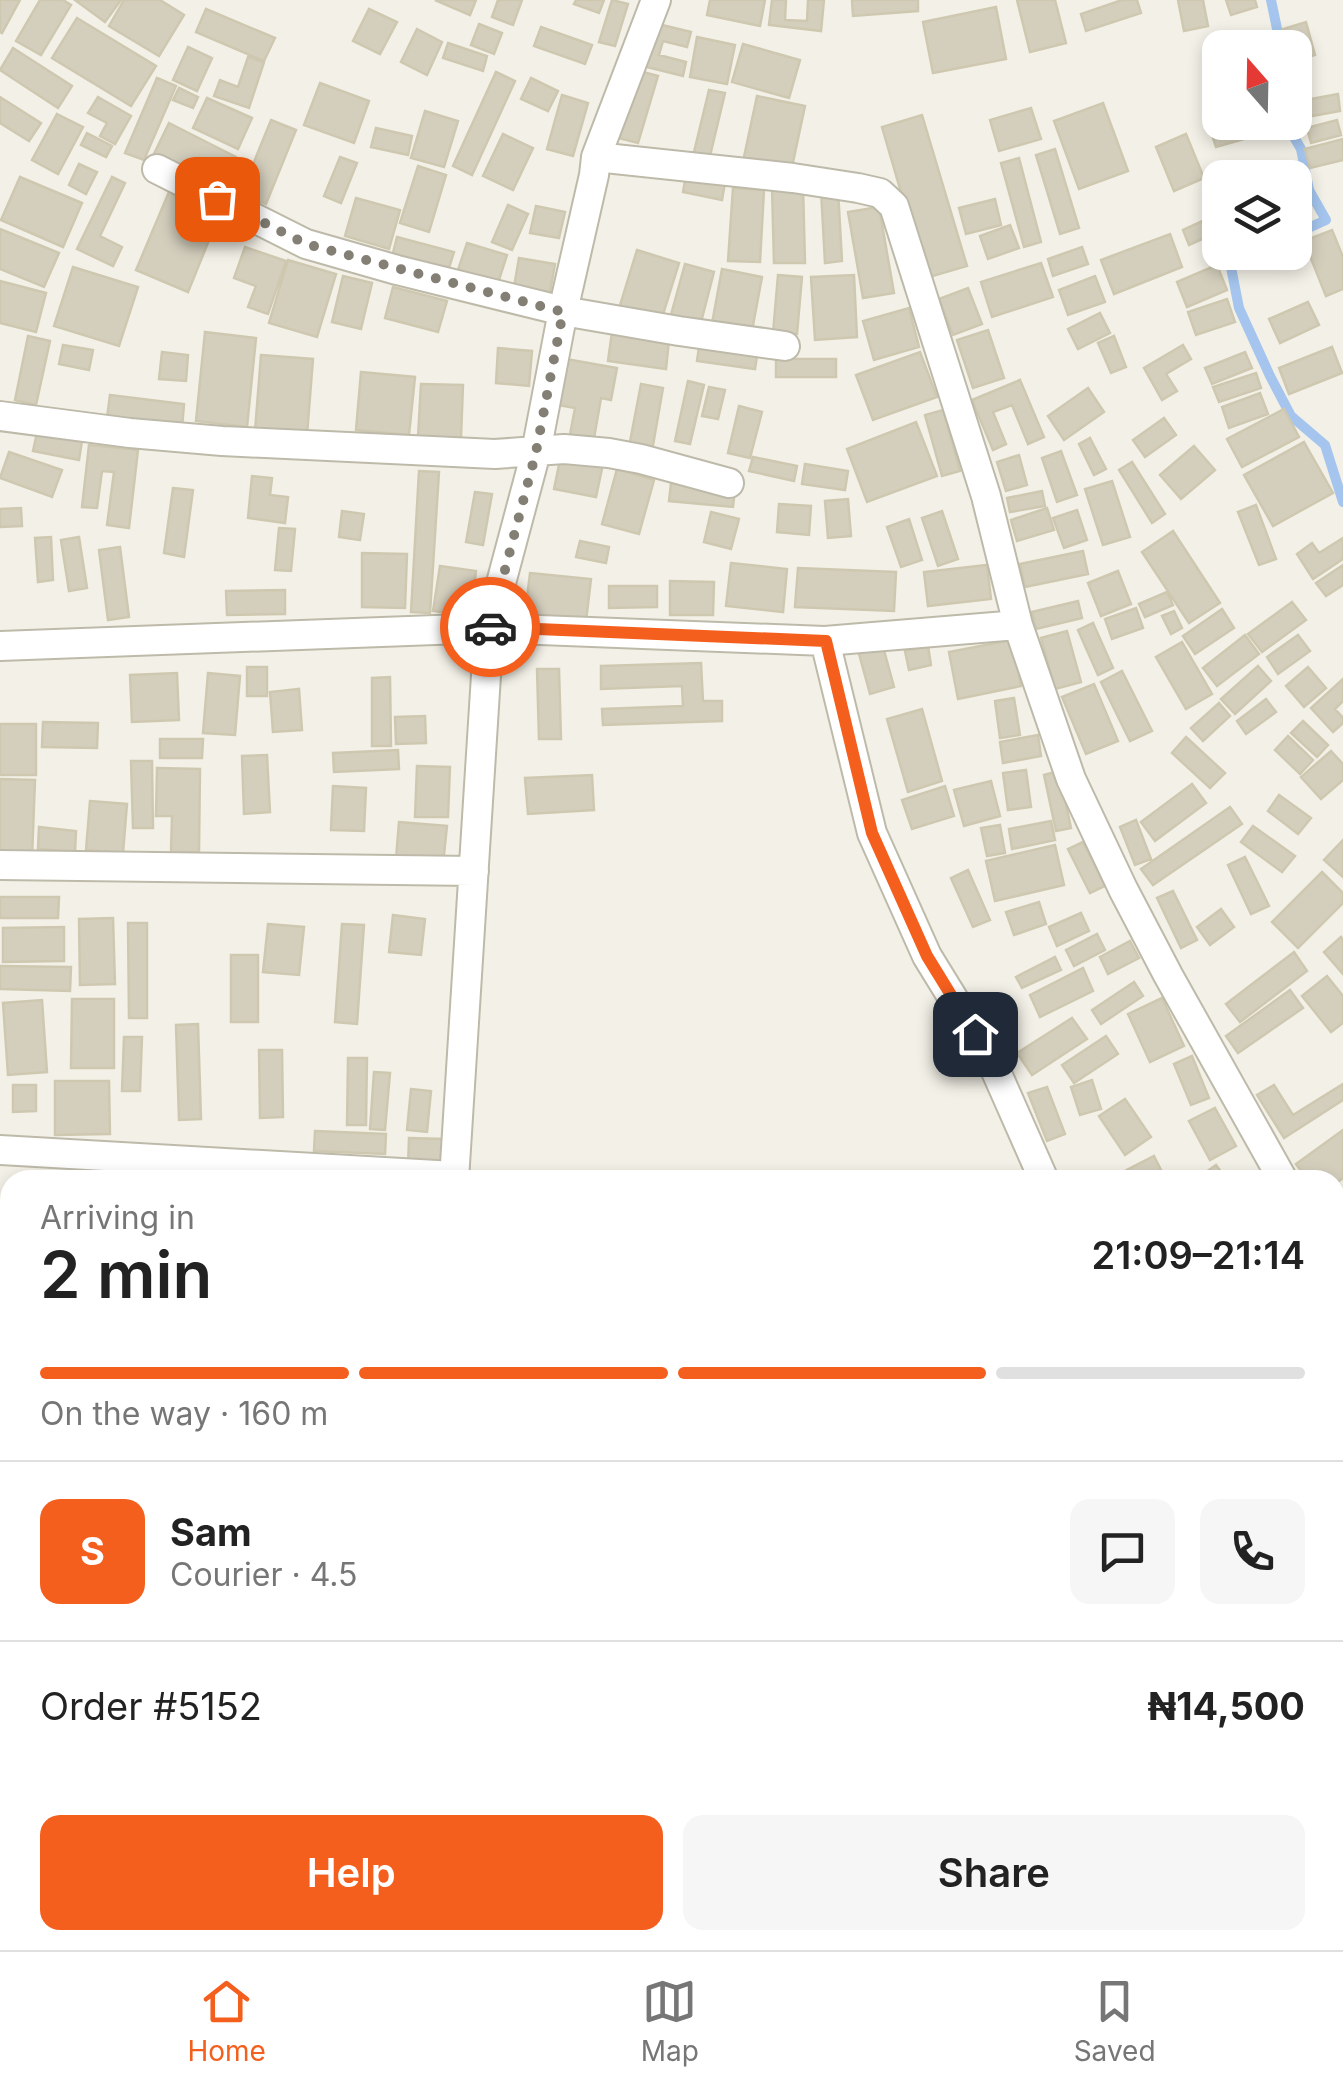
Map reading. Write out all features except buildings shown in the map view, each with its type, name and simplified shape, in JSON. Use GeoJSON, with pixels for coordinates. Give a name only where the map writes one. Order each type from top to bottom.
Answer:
{"type":"FeatureCollection","features":[{"type":"Feature","properties":{"kind":"street"},"geometry":{"type":"LineString","coordinates":[[455,1170],[490,628],[536,452],[596,157],[656,0]]}},
{"type":"Feature","properties":{"kind":"street"},"geometry":{"type":"LineString","coordinates":[[596,157],[858,188],[880,193],[894,206],[986,496],[1018,626],[1071,779],[1168,975],[1277,1170]]}},
{"type":"Feature","properties":{"kind":"street"},"geometry":{"type":"LineString","coordinates":[[157,169],[306,244],[563,312],[784,346]]}},
{"type":"Feature","properties":{"kind":"street"},"geometry":{"type":"LineString","coordinates":[[0,416],[222,441],[496,454],[564,450],[609,453],[728,483]]}},
{"type":"Feature","properties":{"kind":"street"},"geometry":{"type":"LineString","coordinates":[[0,646],[490,628],[826,641],[1018,626]]}},
{"type":"Feature","properties":{"kind":"street"},"geometry":{"type":"LineString","coordinates":[[826,641],[872,833],[927,956],[991,1060],[1040,1170]]}},
{"type":"Feature","properties":{"kind":"street"},"geometry":{"type":"LineString","coordinates":[[0,864],[474,870]]}},
{"type":"Feature","properties":{"kind":"street"},"geometry":{"type":"LineString","coordinates":[[0,1150],[324,1170]]}},
{"type":"Feature","properties":{"kind":"waterway"},"geometry":{"type":"LineString","coordinates":[[1271,0],[1277,30]]}},
{"type":"Feature","properties":{"kind":"waterway"},"geometry":{"type":"LineString","coordinates":[[1296,140],[1303,160]]}},
{"type":"Feature","properties":{"kind":"waterway"},"geometry":{"type":"LineString","coordinates":[[1312,195],[1326,220],[1312,226]]}},
{"type":"Feature","properties":{"kind":"waterway"},"geometry":{"type":"LineString","coordinates":[[1232,270],[1239,308],[1270,376],[1291,416],[1325,445],[1343,502]]}},
{"type":"Feature","properties":{"kind":"way so far"},"geometry":{"type":"LineString","coordinates":[[217,199],[306,244],[563,312],[536,452],[490,627]]}},
{"type":"Feature","properties":{"kind":"route"},"geometry":{"type":"LineString","coordinates":[[490,627],[826,641],[872,833],[927,956],[975,1034]]}}]}
